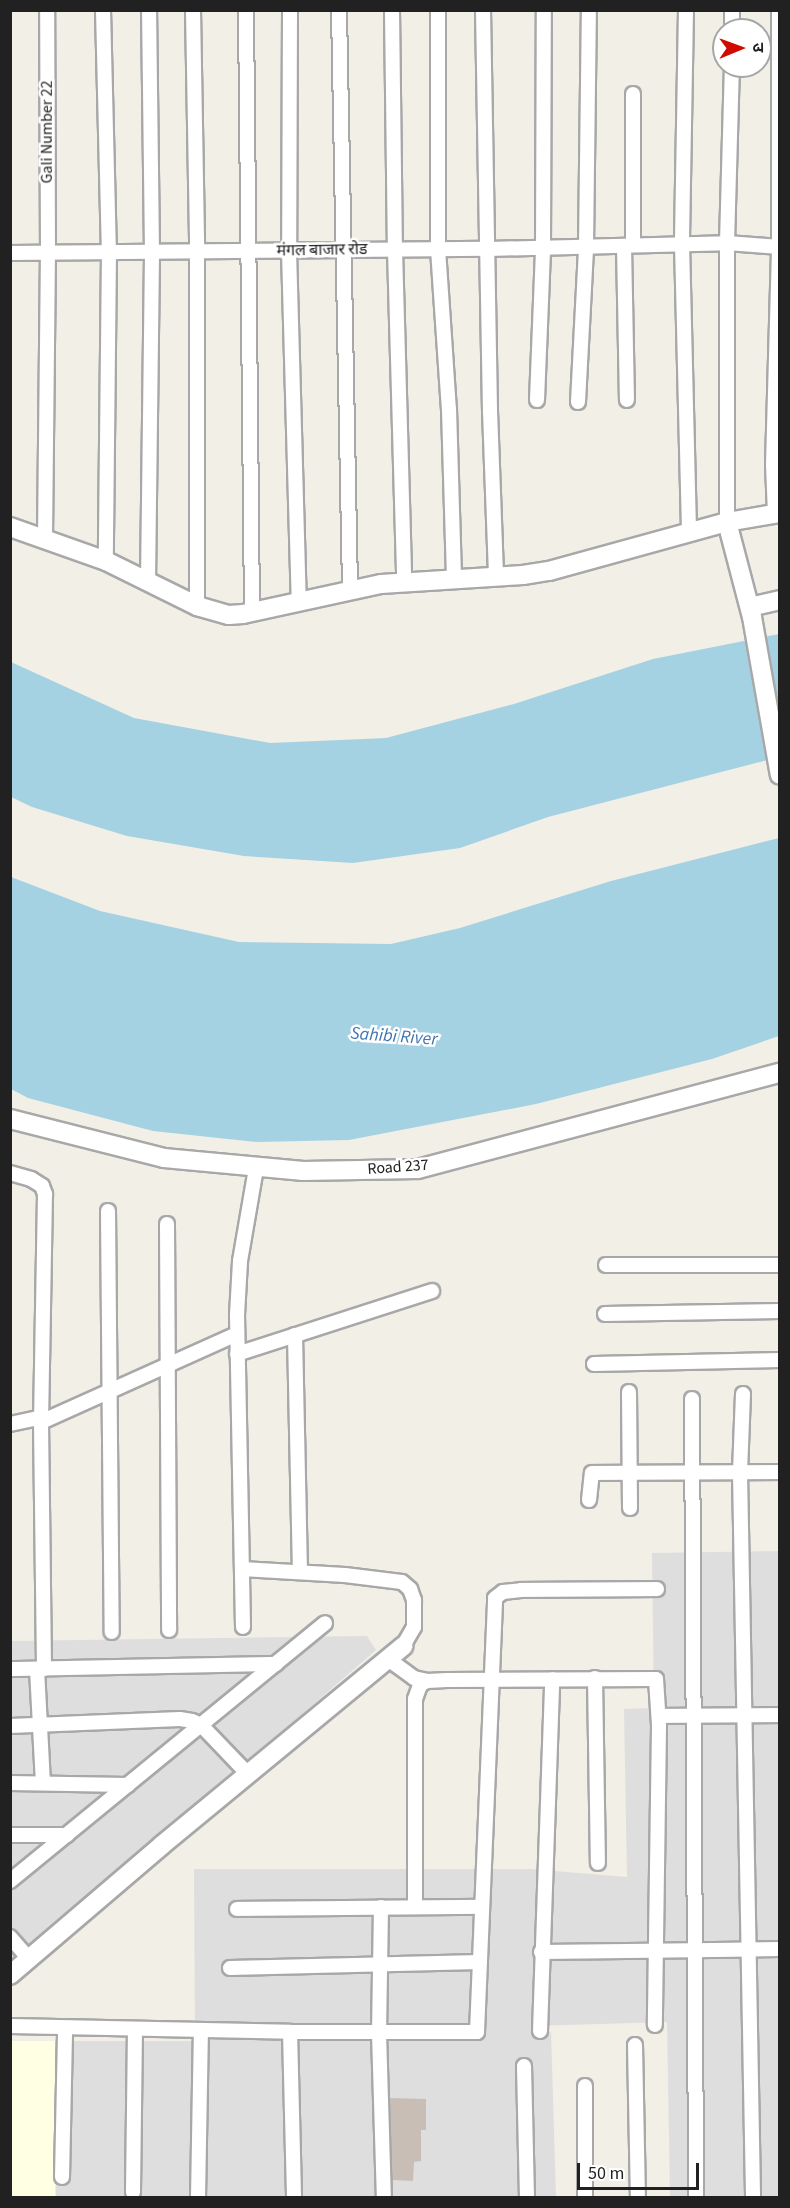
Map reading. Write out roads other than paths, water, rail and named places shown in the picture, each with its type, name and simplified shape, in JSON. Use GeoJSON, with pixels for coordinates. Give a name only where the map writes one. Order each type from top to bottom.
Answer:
{"type":"FeatureCollection","features":[{"type":"Feature","properties":{"kind":"street","name":"Gali Number 22"},"geometry":{"type":"LineString","coordinates":[[45,537],[48,253],[47,10]]}},
{"type":"Feature","properties":{"kind":"street"},"geometry":{"type":"LineString","coordinates":[[103,10],[109,252],[106,561]]}},
{"type":"Feature","properties":{"kind":"street"},"geometry":{"type":"LineString","coordinates":[[148,582],[152,252],[149,10]]}},
{"type":"Feature","properties":{"kind":"street"},"geometry":{"type":"LineString","coordinates":[[193,10],[197,251],[197,606]]}},
{"type":"Feature","properties":{"kind":"street"},"geometry":{"type":"LineString","coordinates":[[246,10],[250,251],[248,405],[252,612]]}},
{"type":"Feature","properties":{"kind":"street"},"geometry":{"type":"LineString","coordinates":[[290,10],[289,250],[299,602]]}},
{"type":"Feature","properties":{"kind":"street"},"geometry":{"type":"LineString","coordinates":[[339,10],[350,590]]}},
{"type":"Feature","properties":{"kind":"street"},"geometry":{"type":"LineString","coordinates":[[392,10],[395,250],[404,582]]}},
{"type":"Feature","properties":{"kind":"street"},"geometry":{"type":"LineString","coordinates":[[438,10],[438,249],[449,409],[454,578]]}},
{"type":"Feature","properties":{"kind":"street"},"geometry":{"type":"LineString","coordinates":[[483,10],[496,577]]}},
{"type":"Feature","properties":{"kind":"street"},"geometry":{"type":"LineString","coordinates":[[537,400],[543,248],[544,10]]}},
{"type":"Feature","properties":{"kind":"street"},"geometry":{"type":"LineString","coordinates":[[578,402],[586,247],[589,10]]}},
{"type":"Feature","properties":{"kind":"street"},"geometry":{"type":"LineString","coordinates":[[686,10],[682,244],[689,532]]}},
{"type":"Feature","properties":{"kind":"street"},"geometry":{"type":"LineString","coordinates":[[10,526],[106,561],[197,606],[219,614],[252,612],[350,590],[404,582],[523,575],[571,567],[727,522],[777,513],[773,457],[779,247],[779,10]]}},
{"type":"Feature","properties":{"kind":"street"},"geometry":{"type":"LineString","coordinates":[[732,78],[727,243],[727,522],[751,612],[780,775]]}},
{"type":"Feature","properties":{"kind":"street"},"geometry":{"type":"LineString","coordinates":[[627,400],[628,245],[633,94]]}},
{"type":"Feature","properties":{"kind":"street","name":"मंगल बाजार रोड"},"geometry":{"type":"LineString","coordinates":[[10,253],[488,249],[727,243],[779,247]]}},
{"type":"Feature","properties":{"kind":"street"},"geometry":{"type":"LineString","coordinates":[[751,612],[780,600]]}},
{"type":"Feature","properties":{"kind":"street","name":"Road 237"},"geometry":{"type":"LineString","coordinates":[[10,1119],[164,1158],[303,1171],[418,1169],[780,1073]]}},
{"type":"Feature","properties":{"kind":"street"},"geometry":{"type":"LineString","coordinates":[[243,1628],[237,1334],[240,1261],[256,1168]]}},
{"type":"Feature","properties":{"kind":"street"},"geometry":{"type":"LineString","coordinates":[[10,1173],[31,1179],[42,1186],[45,1194],[40,1724],[43,1784]]}},
{"type":"Feature","properties":{"kind":"street"},"geometry":{"type":"LineString","coordinates":[[108,1211],[112,1632]]}},
{"type":"Feature","properties":{"kind":"street"},"geometry":{"type":"LineString","coordinates":[[166,1224],[169,1630]]}},
{"type":"Feature","properties":{"kind":"street"},"geometry":{"type":"LineString","coordinates":[[606,1265],[780,1265]]}},
{"type":"Feature","properties":{"kind":"street"},"geometry":{"type":"LineString","coordinates":[[237,1354],[432,1292]]}},
{"type":"Feature","properties":{"kind":"street"},"geometry":{"type":"LineString","coordinates":[[605,1314],[780,1311]]}},
{"type":"Feature","properties":{"kind":"street"},"geometry":{"type":"LineString","coordinates":[[10,1424],[42,1419],[237,1334]]}},
{"type":"Feature","properties":{"kind":"street"},"geometry":{"type":"LineString","coordinates":[[295,1335],[300,1572]]}},
{"type":"Feature","properties":{"kind":"street"},"geometry":{"type":"LineString","coordinates":[[594,1364],[780,1360]]}},
{"type":"Feature","properties":{"kind":"street"},"geometry":{"type":"LineString","coordinates":[[629,1392],[630,1508]]}},
{"type":"Feature","properties":{"kind":"street"},"geometry":{"type":"LineString","coordinates":[[743,1394],[741,1472],[744,1716],[753,2198]]}},
{"type":"Feature","properties":{"kind":"street"},"geometry":{"type":"LineString","coordinates":[[692,1399],[696,2198]]}},
{"type":"Feature","properties":{"kind":"street"},"geometry":{"type":"LineString","coordinates":[[589,1500],[592,1473],[780,1472]]}},
{"type":"Feature","properties":{"kind":"street"},"geometry":{"type":"LineString","coordinates":[[10,1975],[388,1659],[403,1646],[414,1627],[414,1600],[410,1589],[402,1582],[390,1578],[242,1569]]}},
{"type":"Feature","properties":{"kind":"street"},"geometry":{"type":"LineString","coordinates":[[10,2026],[290,2032],[477,2032],[493,1604],[499,1594],[521,1590],[657,1589]]}},
{"type":"Feature","properties":{"kind":"street"},"geometry":{"type":"LineString","coordinates":[[10,1881],[325,1623]]}},
{"type":"Feature","properties":{"kind":"street"},"geometry":{"type":"LineString","coordinates":[[388,1659],[414,1678],[427,1681],[656,1679],[659,1716],[655,2025]]}},
{"type":"Feature","properties":{"kind":"street"},"geometry":{"type":"LineString","coordinates":[[10,1669],[276,1664]]}},
{"type":"Feature","properties":{"kind":"street"},"geometry":{"type":"LineString","coordinates":[[595,1678],[598,1863]]}},
{"type":"Feature","properties":{"kind":"street"},"geometry":{"type":"LineString","coordinates":[[540,2031],[552,1679]]}},
{"type":"Feature","properties":{"kind":"street"},"geometry":{"type":"LineString","coordinates":[[415,1907],[415,1699],[420,1684],[427,1681]]}},
{"type":"Feature","properties":{"kind":"street"},"geometry":{"type":"LineString","coordinates":[[659,1716],[780,1715]]}},
{"type":"Feature","properties":{"kind":"street"},"geometry":{"type":"LineString","coordinates":[[10,1726],[180,1719],[201,1725],[248,1774]]}},
{"type":"Feature","properties":{"kind":"street"},"geometry":{"type":"LineString","coordinates":[[10,1783],[128,1785]]}},
{"type":"Feature","properties":{"kind":"street"},"geometry":{"type":"LineString","coordinates":[[10,1835],[67,1835]]}},
{"type":"Feature","properties":{"kind":"street"},"geometry":{"type":"LineString","coordinates":[[381,1907],[379,2033],[384,2198]]}},
{"type":"Feature","properties":{"kind":"street"},"geometry":{"type":"LineString","coordinates":[[237,1909],[481,1907]]}},
{"type":"Feature","properties":{"kind":"street"},"geometry":{"type":"LineString","coordinates":[[10,1937],[29,1959]]}},
{"type":"Feature","properties":{"kind":"street"},"geometry":{"type":"LineString","coordinates":[[541,1952],[780,1949]]}},
{"type":"Feature","properties":{"kind":"street"},"geometry":{"type":"LineString","coordinates":[[230,1968],[480,1962]]}},
{"type":"Feature","properties":{"kind":"street"},"geometry":{"type":"LineString","coordinates":[[62,2177],[65,2028]]}},
{"type":"Feature","properties":{"kind":"street"},"geometry":{"type":"LineString","coordinates":[[133,2192],[135,2029]]}},
{"type":"Feature","properties":{"kind":"street"},"geometry":{"type":"LineString","coordinates":[[198,2198],[201,2030]]}},
{"type":"Feature","properties":{"kind":"street"},"geometry":{"type":"LineString","coordinates":[[290,2032],[294,2198]]}},
{"type":"Feature","properties":{"kind":"street"},"geometry":{"type":"LineString","coordinates":[[635,2045],[638,2198]]}},
{"type":"Feature","properties":{"kind":"street"},"geometry":{"type":"LineString","coordinates":[[524,2066],[527,2198]]}},
{"type":"Feature","properties":{"kind":"street"},"geometry":{"type":"LineString","coordinates":[[585,2086],[585,2198]]}},
{"type":"Feature","properties":{"kind":"water"},"geometry":{"type":"Polygon","coordinates":[[[779,634],[779,757],[548,817],[460,848],[353,863],[244,856],[127,836],[32,807],[11,797],[11,662],[134,718],[270,743],[386,738],[514,704],[653,659],[779,634]]]}},
{"type":"Feature","properties":{"kind":"water","name":"Sahibi River"},"geometry":{"type":"Polygon","coordinates":[[[779,838],[779,1036],[712,1059],[536,1104],[349,1140],[257,1142],[153,1131],[28,1098],[11,1089],[11,877],[100,911],[239,942],[391,944],[460,928],[611,881],[779,838]]]}}]}
